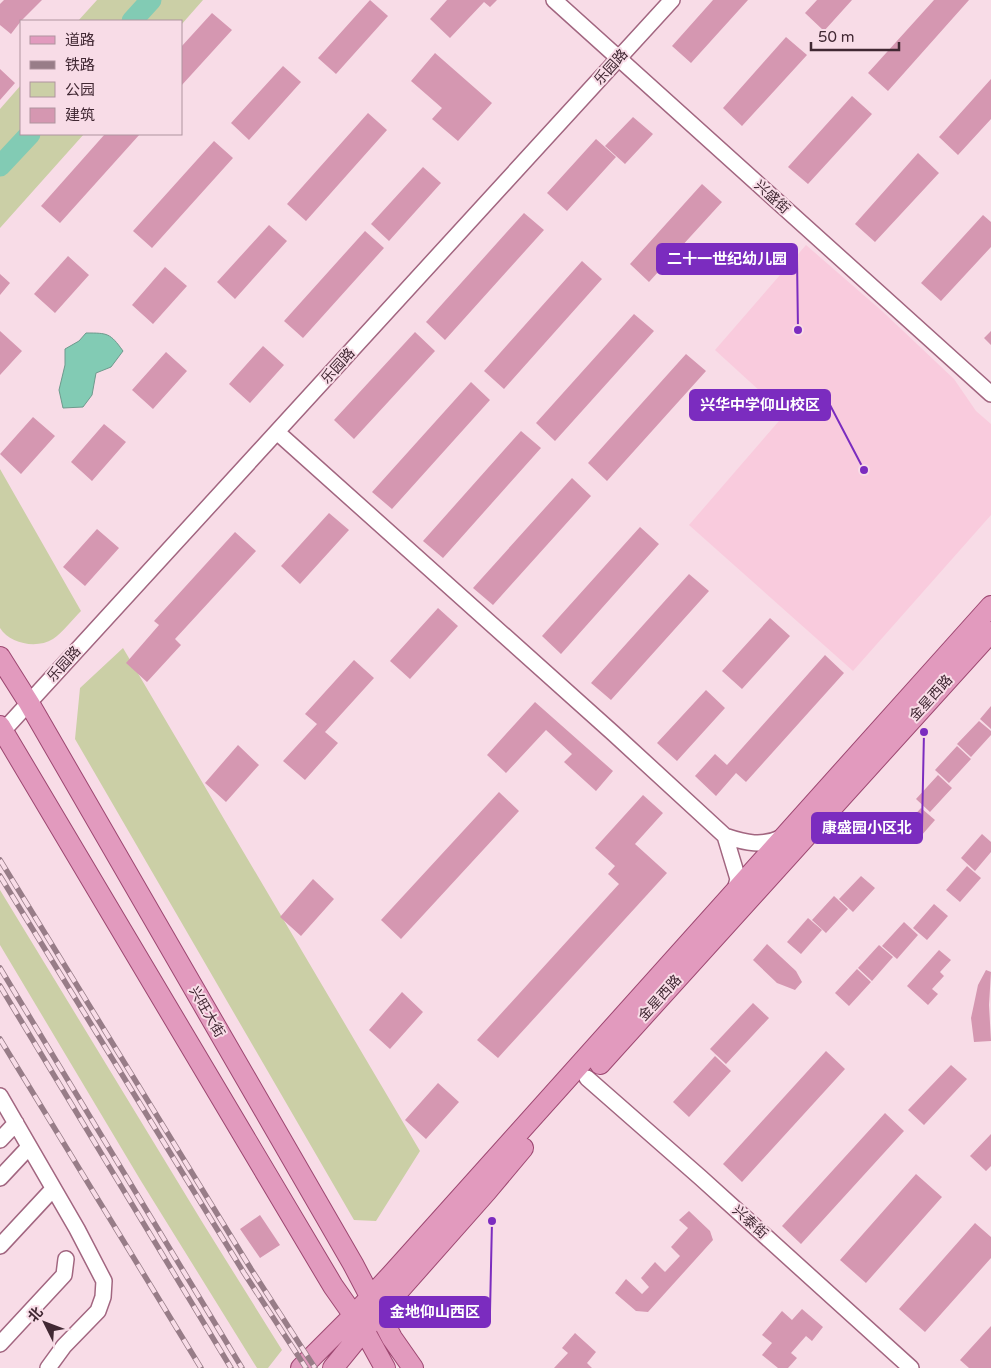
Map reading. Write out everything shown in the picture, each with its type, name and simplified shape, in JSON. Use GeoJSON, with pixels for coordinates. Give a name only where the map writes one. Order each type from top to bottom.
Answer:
{"type":"FeatureCollection","features":[{"type":"Feature","properties":{"kind":"main road","name":"金星西路"},"geometry":{"type":"LineString","coordinates":[[333,1368],[359,1323],[733,895],[991,606]]}},
{"type":"Feature","properties":{"kind":"main road","name":"金星西路"},"geometry":{"type":"LineString","coordinates":[[374,1306],[487,1191],[522,1149],[991,632]]}},
{"type":"Feature","properties":{"kind":"main road","name":"兴旺大街"},"geometry":{"type":"LineString","coordinates":[[0,657],[29,703],[348,1255],[392,1338],[413,1368]]}},
{"type":"Feature","properties":{"kind":"main road"},"geometry":{"type":"LineString","coordinates":[[2,728],[333,1286],[359,1323],[385,1368]]}},
{"type":"Feature","properties":{"kind":"main road"},"geometry":{"type":"LineString","coordinates":[[301,1368],[359,1323]]}},
{"type":"Feature","properties":{"kind":"main road"},"geometry":{"type":"LineString","coordinates":[[315,1368],[359,1323]]}},
{"type":"Feature","properties":{"kind":"street","name":"兴盛街"},"geometry":{"type":"LineString","coordinates":[[554,0],[991,394]]}},
{"type":"Feature","properties":{"kind":"street","name":"乐园路"},"geometry":{"type":"LineString","coordinates":[[2,728],[29,703],[672,0]]}},
{"type":"Feature","properties":{"kind":"street"},"geometry":{"type":"LineString","coordinates":[[277,432],[725,836],[756,844],[772,842],[786,836]]}},
{"type":"Feature","properties":{"kind":"street"},"geometry":{"type":"LineString","coordinates":[[725,836],[738,879],[733,895]]}},
{"type":"Feature","properties":{"kind":"street","name":"兴泰街"},"geometry":{"type":"LineString","coordinates":[[587,1078],[701,1178],[911,1368]]}},
{"type":"Feature","properties":{"kind":"street"},"geometry":{"type":"LineString","coordinates":[[0,1096],[77,1229],[104,1281],[103,1297],[98,1311],[64,1346],[48,1368]]}},
{"type":"Feature","properties":{"kind":"street"},"geometry":{"type":"LineString","coordinates":[[0,1140],[16,1123]]}},
{"type":"Feature","properties":{"kind":"street"},"geometry":{"type":"LineString","coordinates":[[0,1178],[29,1147]]}},
{"type":"Feature","properties":{"kind":"street"},"geometry":{"type":"LineString","coordinates":[[0,1246],[53,1189]]}},
{"type":"Feature","properties":{"kind":"street"},"geometry":{"type":"LineString","coordinates":[[0,1344],[64,1275],[66,1259]]}},
{"type":"Feature","properties":{"kind":"shaded area"},"geometry":{"type":"Polygon","coordinates":[[[806,245],[882,311],[954,379],[976,411],[991,424],[991,515],[853,671],[689,525],[785,414],[715,350],[806,245]]]}},
{"type":"Feature","properties":{"kind":"shaded area"},"geometry":{"type":"Polygon","coordinates":[[[86,333],[108,335],[123,351],[111,367],[96,373],[92,395],[83,407],[63,408],[59,390],[65,365],[65,349],[79,341],[86,333]]]}},
{"type":"Feature","properties":{"kind":"green space"},"geometry":{"type":"Polygon","coordinates":[[[97,0],[203,0],[182,24],[182,20],[79,20],[97,0]]]}},
{"type":"Feature","properties":{"kind":"green space"},"geometry":{"type":"Polygon","coordinates":[[[20,86],[20,135],[83,135],[0,228],[0,109],[20,86]]]}},
{"type":"Feature","properties":{"kind":"green space"},"geometry":{"type":"Polygon","coordinates":[[[0,469],[81,611],[53,639],[39,644],[17,641],[10,638],[0,628],[0,469]]]}},
{"type":"Feature","properties":{"kind":"green space"},"geometry":{"type":"Polygon","coordinates":[[[123,648],[420,1151],[376,1221],[354,1220],[75,739],[80,688],[123,648]]]}},
{"type":"Feature","properties":{"kind":"green space"},"geometry":{"type":"Polygon","coordinates":[[[0,890],[282,1350],[268,1368],[257,1368],[141,1181],[0,945],[0,890]]]}},
{"type":"Feature","properties":{"kind":"building"},"geometry":{"type":"Polygon","coordinates":[[[4,0],[42,0],[20,20],[11,34],[0,25],[0,4],[4,0]]]}},
{"type":"Feature","properties":{"kind":"building"},"geometry":{"type":"Polygon","coordinates":[[[370,0],[388,16],[336,74],[318,58],[370,0]]]}},
{"type":"Feature","properties":{"kind":"building"},"geometry":{"type":"Polygon","coordinates":[[[447,0],[497,0],[490,7],[484,2],[450,38],[430,19],[447,0]]]}},
{"type":"Feature","properties":{"kind":"building"},"geometry":{"type":"Polygon","coordinates":[[[713,0],[748,0],[691,63],[672,46],[713,0]]]}},
{"type":"Feature","properties":{"kind":"building"},"geometry":{"type":"Polygon","coordinates":[[[817,0],[852,0],[824,31],[805,13],[817,0]]]}},
{"type":"Feature","properties":{"kind":"building"},"geometry":{"type":"Polygon","coordinates":[[[934,0],[969,0],[888,91],[868,73],[934,0]]]}},
{"type":"Feature","properties":{"kind":"building"},"geometry":{"type":"Polygon","coordinates":[[[212,13],[232,30],[182,85],[182,46],[212,13]]]}},
{"type":"Feature","properties":{"kind":"building"},"geometry":{"type":"Polygon","coordinates":[[[786,37],[807,55],[742,126],[723,108],[786,37]]]}},
{"type":"Feature","properties":{"kind":"building"},"geometry":{"type":"Polygon","coordinates":[[[435,53],[492,103],[458,141],[432,119],[442,108],[411,81],[435,53]]]}},
{"type":"Feature","properties":{"kind":"building"},"geometry":{"type":"Polygon","coordinates":[[[283,66],[301,82],[249,140],[231,123],[283,66]]]}},
{"type":"Feature","properties":{"kind":"building"},"geometry":{"type":"Polygon","coordinates":[[[0,69],[15,83],[0,100],[0,69]]]}},
{"type":"Feature","properties":{"kind":"building"},"geometry":{"type":"Polygon","coordinates":[[[991,79],[991,119],[958,155],[939,137],[991,79]]]}},
{"type":"Feature","properties":{"kind":"building"},"geometry":{"type":"Polygon","coordinates":[[[852,96],[872,114],[808,184],[788,167],[852,96]]]}},
{"type":"Feature","properties":{"kind":"building"},"geometry":{"type":"Polygon","coordinates":[[[368,113],[387,130],[306,221],[287,204],[368,113]]]}},
{"type":"Feature","properties":{"kind":"building"},"geometry":{"type":"Polygon","coordinates":[[[633,117],[653,134],[625,164],[605,146],[633,117]]]}},
{"type":"Feature","properties":{"kind":"building"},"geometry":{"type":"Polygon","coordinates":[[[104,135],[139,135],[60,223],[41,206],[104,135]]]}},
{"type":"Feature","properties":{"kind":"building"},"geometry":{"type":"Polygon","coordinates":[[[596,139],[616,157],[567,211],[547,193],[596,139]]]}},
{"type":"Feature","properties":{"kind":"building"},"geometry":{"type":"Polygon","coordinates":[[[214,141],[233,158],[152,248],[133,231],[214,141]]]}},
{"type":"Feature","properties":{"kind":"building"},"geometry":{"type":"Polygon","coordinates":[[[918,153],[939,173],[875,242],[855,224],[918,153]]]}},
{"type":"Feature","properties":{"kind":"building"},"geometry":{"type":"Polygon","coordinates":[[[423,167],[441,183],[389,241],[371,224],[423,167]]]}},
{"type":"Feature","properties":{"kind":"building"},"geometry":{"type":"Polygon","coordinates":[[[702,184],[722,202],[649,282],[630,264],[702,184]]]}},
{"type":"Feature","properties":{"kind":"building"},"geometry":{"type":"Polygon","coordinates":[[[524,213],[544,230],[445,340],[426,322],[524,213]]]}},
{"type":"Feature","properties":{"kind":"building"},"geometry":{"type":"Polygon","coordinates":[[[983,215],[991,222],[991,247],[941,301],[921,283],[983,215]]]}},
{"type":"Feature","properties":{"kind":"building"},"geometry":{"type":"Polygon","coordinates":[[[269,225],[287,241],[235,299],[217,282],[269,225]]]}},
{"type":"Feature","properties":{"kind":"building"},"geometry":{"type":"Polygon","coordinates":[[[365,231],[384,248],[303,338],[284,321],[365,231]]]}},
{"type":"Feature","properties":{"kind":"building"},"geometry":{"type":"Polygon","coordinates":[[[68,256],[89,275],[55,313],[34,294],[68,256]]]}},
{"type":"Feature","properties":{"kind":"building"},"geometry":{"type":"Polygon","coordinates":[[[582,261],[602,279],[504,389],[484,371],[582,261]]]}},
{"type":"Feature","properties":{"kind":"building"},"geometry":{"type":"Polygon","coordinates":[[[165,267],[187,286],[153,324],[132,305],[165,267]]]}},
{"type":"Feature","properties":{"kind":"building"},"geometry":{"type":"Polygon","coordinates":[[[0,274],[10,283],[0,295],[0,274]]]}},
{"type":"Feature","properties":{"kind":"building"},"geometry":{"type":"Polygon","coordinates":[[[634,314],[654,331],[555,441],[536,423],[634,314]]]}},
{"type":"Feature","properties":{"kind":"building"},"geometry":{"type":"Polygon","coordinates":[[[0,331],[22,351],[0,375],[0,331]]]}},
{"type":"Feature","properties":{"kind":"building"},"geometry":{"type":"Polygon","coordinates":[[[991,331],[991,345],[984,338],[991,331]]]}},
{"type":"Feature","properties":{"kind":"building"},"geometry":{"type":"Polygon","coordinates":[[[415,332],[435,351],[354,439],[334,420],[415,332]]]}},
{"type":"Feature","properties":{"kind":"building"},"geometry":{"type":"Polygon","coordinates":[[[263,346],[284,365],[250,403],[229,384],[263,346]]]}},
{"type":"Feature","properties":{"kind":"building"},"geometry":{"type":"Polygon","coordinates":[[[166,352],[187,371],[153,409],[132,390],[166,352]]]}},
{"type":"Feature","properties":{"kind":"building"},"geometry":{"type":"Polygon","coordinates":[[[686,354],[706,371],[607,481],[588,463],[686,354]]]}},
{"type":"Feature","properties":{"kind":"building"},"geometry":{"type":"Polygon","coordinates":[[[471,382],[490,400],[392,509],[372,492],[471,382]]]}},
{"type":"Feature","properties":{"kind":"building"},"geometry":{"type":"Polygon","coordinates":[[[33,417],[55,436],[21,474],[0,454],[33,417]]]}},
{"type":"Feature","properties":{"kind":"building"},"geometry":{"type":"Polygon","coordinates":[[[104,424],[126,442],[92,481],[71,462],[104,424]]]}},
{"type":"Feature","properties":{"kind":"building"},"geometry":{"type":"Polygon","coordinates":[[[521,431],[541,448],[443,558],[423,541],[521,431]]]}},
{"type":"Feature","properties":{"kind":"building"},"geometry":{"type":"Polygon","coordinates":[[[572,478],[591,496],[493,605],[473,588],[572,478]]]}},
{"type":"Feature","properties":{"kind":"building"},"geometry":{"type":"Polygon","coordinates":[[[329,513],[349,530],[300,584],[281,566],[329,513]]]}},
{"type":"Feature","properties":{"kind":"building"},"geometry":{"type":"Polygon","coordinates":[[[640,527],[659,544],[561,654],[542,636],[640,527]]]}},
{"type":"Feature","properties":{"kind":"building"},"geometry":{"type":"Polygon","coordinates":[[[97,529],[119,548],[85,586],[63,567],[97,529]]]}},
{"type":"Feature","properties":{"kind":"building"},"geometry":{"type":"Polygon","coordinates":[[[235,532],[256,551],[175,639],[181,645],[147,682],[126,663],[159,625],[154,621],[235,532]]]}},
{"type":"Feature","properties":{"kind":"building"},"geometry":{"type":"Polygon","coordinates":[[[689,574],[709,591],[611,700],[591,683],[689,574]]]}},
{"type":"Feature","properties":{"kind":"building"},"geometry":{"type":"Polygon","coordinates":[[[438,608],[458,626],[410,679],[390,661],[438,608]]]}},
{"type":"Feature","properties":{"kind":"building"},"geometry":{"type":"Polygon","coordinates":[[[770,618],[790,636],[742,689],[722,671],[770,618]]]}},
{"type":"Feature","properties":{"kind":"building"},"geometry":{"type":"Polygon","coordinates":[[[825,655],[844,673],[746,782],[736,773],[716,796],[695,776],[715,754],[727,765],[825,655]]]}},
{"type":"Feature","properties":{"kind":"building"},"geometry":{"type":"Polygon","coordinates":[[[354,660],[374,678],[325,732],[338,743],[305,780],[283,761],[317,724],[305,714],[354,660]]]}},
{"type":"Feature","properties":{"kind":"building"},"geometry":{"type":"Polygon","coordinates":[[[706,690],[725,708],[677,761],[657,743],[706,690]]]}},
{"type":"Feature","properties":{"kind":"building"},"geometry":{"type":"Polygon","coordinates":[[[535,702],[613,771],[596,791],[564,762],[572,754],[546,730],[506,773],[487,755],[535,702]]]}},
{"type":"Feature","properties":{"kind":"building"},"geometry":{"type":"Polygon","coordinates":[[[991,706],[991,729],[980,719],[991,706]]]}},
{"type":"Feature","properties":{"kind":"building"},"geometry":{"type":"Polygon","coordinates":[[[979,721],[991,731],[991,735],[971,757],[957,744],[979,721]]]}},
{"type":"Feature","properties":{"kind":"building"},"geometry":{"type":"Polygon","coordinates":[[[238,745],[259,765],[226,802],[205,783],[238,745]]]}},
{"type":"Feature","properties":{"kind":"building"},"geometry":{"type":"Polygon","coordinates":[[[957,746],[971,759],[949,783],[935,770],[957,746]]]}},
{"type":"Feature","properties":{"kind":"building"},"geometry":{"type":"Polygon","coordinates":[[[938,775],[952,788],[930,812],[916,799],[938,775]]]}},
{"type":"Feature","properties":{"kind":"building"},"geometry":{"type":"Polygon","coordinates":[[[499,792],[519,811],[401,939],[381,920],[499,792]]]}},
{"type":"Feature","properties":{"kind":"building"},"geometry":{"type":"Polygon","coordinates":[[[643,795],[663,813],[635,844],[667,873],[498,1058],[477,1040],[619,884],[608,874],[615,866],[595,848],[643,795]]]}},
{"type":"Feature","properties":{"kind":"building"},"geometry":{"type":"Polygon","coordinates":[[[921,808],[935,820],[914,844],[900,831],[921,808]]]}},
{"type":"Feature","properties":{"kind":"building"},"geometry":{"type":"Polygon","coordinates":[[[982,834],[991,842],[991,852],[975,871],[961,858],[982,834]]]}},
{"type":"Feature","properties":{"kind":"building"},"geometry":{"type":"Polygon","coordinates":[[[967,866],[981,878],[960,902],[946,890],[967,866]]]}},
{"type":"Feature","properties":{"kind":"building"},"geometry":{"type":"Polygon","coordinates":[[[861,876],[875,888],[853,912],[839,899],[861,876]]]}},
{"type":"Feature","properties":{"kind":"building"},"geometry":{"type":"Polygon","coordinates":[[[313,879],[334,899],[301,936],[280,917],[313,879]]]}},
{"type":"Feature","properties":{"kind":"building"},"geometry":{"type":"Polygon","coordinates":[[[834,896],[848,909],[826,933],[812,920],[834,896]]]}},
{"type":"Feature","properties":{"kind":"building"},"geometry":{"type":"Polygon","coordinates":[[[934,904],[948,916],[927,940],[913,928],[934,904]]]}},
{"type":"Feature","properties":{"kind":"building"},"geometry":{"type":"Polygon","coordinates":[[[808,918],[822,930],[801,954],[787,942],[808,918]]]}},
{"type":"Feature","properties":{"kind":"building"},"geometry":{"type":"Polygon","coordinates":[[[904,922],[918,935],[897,959],[882,946],[904,922]]]}},
{"type":"Feature","properties":{"kind":"building"},"geometry":{"type":"Polygon","coordinates":[[[767,944],[796,971],[802,982],[795,990],[777,983],[753,960],[767,944]]]}},
{"type":"Feature","properties":{"kind":"building"},"geometry":{"type":"Polygon","coordinates":[[[879,945],[893,957],[872,981],[858,968],[879,945]]]}},
{"type":"Feature","properties":{"kind":"building"},"geometry":{"type":"Polygon","coordinates":[[[939,950],[951,960],[940,972],[944,976],[932,989],[938,994],[928,1005],[907,986],[939,950]]]}},
{"type":"Feature","properties":{"kind":"building"},"geometry":{"type":"Polygon","coordinates":[[[857,969],[871,982],[849,1006],[835,993],[857,969]]]}},
{"type":"Feature","properties":{"kind":"building"},"geometry":{"type":"Polygon","coordinates":[[[986,970],[991,972],[989,1005],[991,1041],[974,1042],[971,1018],[978,985],[986,970]]]}},
{"type":"Feature","properties":{"kind":"building"},"geometry":{"type":"Polygon","coordinates":[[[402,992],[423,1012],[390,1049],[369,1030],[402,992]]]}},
{"type":"Feature","properties":{"kind":"building"},"geometry":{"type":"Polygon","coordinates":[[[753,1003],[769,1018],[726,1064],[710,1049],[753,1003]]]}},
{"type":"Feature","properties":{"kind":"building"},"geometry":{"type":"Polygon","coordinates":[[[826,1051],[845,1069],[742,1182],[723,1164],[826,1051]]]}},
{"type":"Feature","properties":{"kind":"building"},"geometry":{"type":"Polygon","coordinates":[[[715,1056],[731,1071],[689,1117],[673,1102],[715,1056]]]}},
{"type":"Feature","properties":{"kind":"building"},"geometry":{"type":"Polygon","coordinates":[[[951,1065],[967,1079],[924,1125],[908,1110],[951,1065]]]}},
{"type":"Feature","properties":{"kind":"building"},"geometry":{"type":"Polygon","coordinates":[[[438,1083],[459,1102],[426,1139],[405,1120],[438,1083]]]}},
{"type":"Feature","properties":{"kind":"building"},"geometry":{"type":"Polygon","coordinates":[[[885,1113],[904,1131],[801,1244],[782,1226],[885,1113]]]}},
{"type":"Feature","properties":{"kind":"building"},"geometry":{"type":"Polygon","coordinates":[[[991,1134],[991,1166],[986,1171],[970,1156],[991,1134]]]}},
{"type":"Feature","properties":{"kind":"building"},"geometry":{"type":"Polygon","coordinates":[[[916,1174],[942,1197],[866,1283],[840,1260],[916,1174]]]}},
{"type":"Feature","properties":{"kind":"building"},"geometry":{"type":"Polygon","coordinates":[[[689,1211],[710,1231],[713,1240],[648,1312],[636,1311],[615,1293],[626,1279],[642,1294],[649,1287],[641,1278],[655,1262],[665,1272],[680,1256],[671,1247],[688,1228],[679,1220],[689,1211]]]}},
{"type":"Feature","properties":{"kind":"building"},"geometry":{"type":"Polygon","coordinates":[[[260,1215],[280,1245],[260,1258],[240,1229],[260,1215]]]}},
{"type":"Feature","properties":{"kind":"building"},"geometry":{"type":"Polygon","coordinates":[[[975,1223],[991,1237],[991,1258],[925,1332],[899,1309],[975,1223]]]}},
{"type":"Feature","properties":{"kind":"building"},"geometry":{"type":"Polygon","coordinates":[[[802,1309],[823,1327],[812,1341],[806,1336],[791,1353],[797,1358],[788,1368],[778,1368],[762,1355],[772,1343],[762,1335],[782,1311],[792,1320],[802,1309]]]}},
{"type":"Feature","properties":{"kind":"building"},"geometry":{"type":"Polygon","coordinates":[[[991,1326],[991,1368],[969,1368],[960,1360],[991,1326]]]}},
{"type":"Feature","properties":{"kind":"building"},"geometry":{"type":"Polygon","coordinates":[[[575,1333],[596,1352],[587,1363],[592,1368],[554,1368],[568,1353],[562,1348],[575,1333]]]}},
{"type":"Feature","properties":{"kind":"waterway"},"geometry":{"type":"LineString","coordinates":[[133,20],[151,0]]}},
{"type":"Feature","properties":{"kind":"waterway"},"geometry":{"type":"LineString","coordinates":[[0,166],[29,135]]}},
{"type":"Feature","properties":{"kind":"railway"},"geometry":{"type":"LineString","coordinates":[[0,860],[251,1269],[315,1368]]}},
{"type":"Feature","properties":{"kind":"railway"},"geometry":{"type":"LineString","coordinates":[[0,876],[244,1273],[306,1368]]}},
{"type":"Feature","properties":{"kind":"railway"},"geometry":{"type":"LineString","coordinates":[[0,968],[242,1368]]}},
{"type":"Feature","properties":{"kind":"railway"},"geometry":{"type":"LineString","coordinates":[[0,986],[231,1368]]}},
{"type":"Feature","properties":{"kind":"railway"},"geometry":{"type":"LineString","coordinates":[[0,1039],[201,1368]]}},
{"type":"Feature","properties":{"kind":"place","name":"二十一世纪幼儿园"},"geometry":{"type":"Point","coordinates":[798,330]}},
{"type":"Feature","properties":{"kind":"place","name":"兴华中学仰山校区"},"geometry":{"type":"Point","coordinates":[864,470]}},
{"type":"Feature","properties":{"kind":"place","name":"康盛园小区北"},"geometry":{"type":"Point","coordinates":[924,732]}},
{"type":"Feature","properties":{"kind":"place","name":"金地仰山西区"},"geometry":{"type":"Point","coordinates":[492,1221]}}]}
